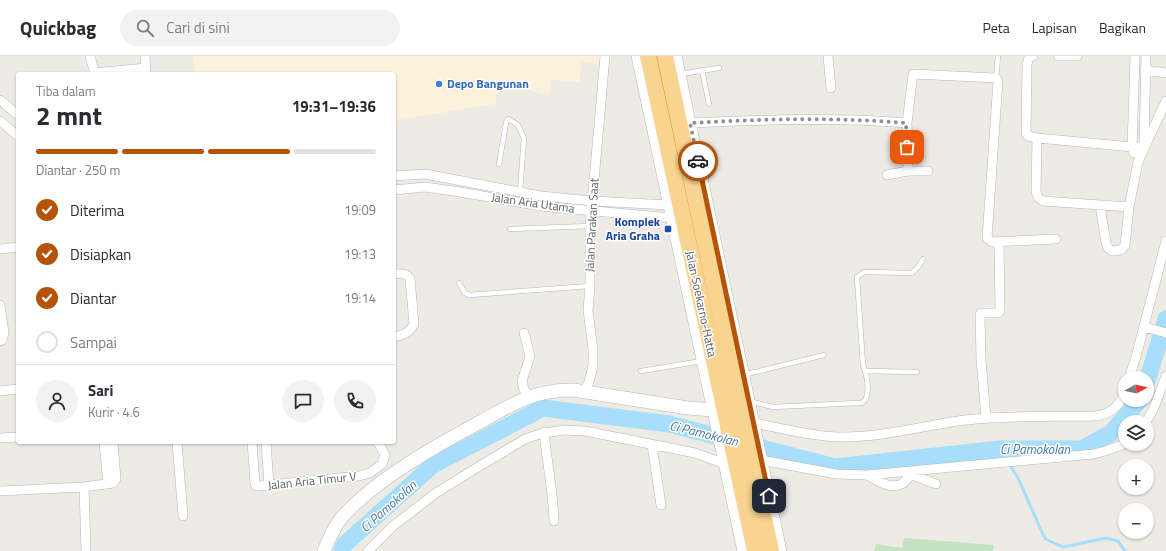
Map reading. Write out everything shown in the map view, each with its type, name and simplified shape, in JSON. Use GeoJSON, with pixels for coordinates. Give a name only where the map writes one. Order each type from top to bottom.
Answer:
{"type":"FeatureCollection","features":[{"type":"Feature","properties":{"kind":"highway","name":"Jalan Soekarno-Hatta"},"geometry":{"type":"LineString","coordinates":[[665,56],[691,176],[751,428],[771,551]]}},
{"type":"Feature","properties":{"kind":"highway","name":"Jalan Soekarno-Hatta"},"geometry":{"type":"LineString","coordinates":[[645,58],[674,211],[726,454],[755,551]]}},
{"type":"Feature","properties":{"kind":"highway"},"geometry":{"type":"LineString","coordinates":[[668,175],[679,184],[685,185],[689,182],[691,176]]}},
{"type":"Feature","properties":{"kind":"highway"},"geometry":{"type":"LineString","coordinates":[[674,211],[688,201],[693,202],[710,219]]}},
{"type":"Feature","properties":{"kind":"highway"},"geometry":{"type":"LineString","coordinates":[[756,459],[769,496]]}},
{"type":"Feature","properties":{"kind":"main road","name":"Jalan Soekarno-Hatta"},"geometry":{"type":"LineString","coordinates":[[675,56],[749,400],[751,428]]}},
{"type":"Feature","properties":{"kind":"main road","name":"Jalan Soekarno-Hatta"},"geometry":{"type":"LineString","coordinates":[[674,211],[702,361],[718,418]]}},
{"type":"Feature","properties":{"kind":"main road"},"geometry":{"type":"LineString","coordinates":[[324,551],[337,523],[371,490],[394,473],[459,433],[530,397],[556,391],[584,391],[688,408],[718,418]]}},
{"type":"Feature","properties":{"kind":"main road"},"geometry":{"type":"LineString","coordinates":[[726,454],[744,551]]}},
{"type":"Feature","properties":{"kind":"main road"},"geometry":{"type":"LineString","coordinates":[[769,496],[780,551]]}},
{"type":"Feature","properties":{"kind":"street"},"geometry":{"type":"LineString","coordinates":[[90,56],[94,72]]}},
{"type":"Feature","properties":{"kind":"street"},"geometry":{"type":"LineString","coordinates":[[129,72],[146,71],[145,56]]}},
{"type":"Feature","properties":{"kind":"street","name":"Jalan Parakan Saat"},"geometry":{"type":"LineString","coordinates":[[584,391],[589,382],[593,366],[593,350],[588,310],[590,286],[590,226],[605,56]]}},
{"type":"Feature","properties":{"kind":"street"},"geometry":{"type":"LineString","coordinates":[[828,56],[831,88]]}},
{"type":"Feature","properties":{"kind":"street"},"geometry":{"type":"LineString","coordinates":[[1033,56],[1029,58],[1027,64],[1026,133],[1029,137],[1144,147]]}},
{"type":"Feature","properties":{"kind":"street"},"geometry":{"type":"LineString","coordinates":[[1058,56],[1077,56]]}},
{"type":"Feature","properties":{"kind":"street"},"geometry":{"type":"LineString","coordinates":[[1136,56],[1132,147],[1138,162]]}},
{"type":"Feature","properties":{"kind":"street"},"geometry":{"type":"LineString","coordinates":[[1144,147],[1146,56]]}},
{"type":"Feature","properties":{"kind":"street"},"geometry":{"type":"LineString","coordinates":[[1145,70],[1166,73]]}},
{"type":"Feature","properties":{"kind":"street"},"geometry":{"type":"LineString","coordinates":[[908,171],[906,123],[913,74],[996,78],[998,81],[987,236],[990,242],[1056,239]]}},
{"type":"Feature","properties":{"kind":"street"},"geometry":{"type":"LineString","coordinates":[[0,100],[16,113]]}},
{"type":"Feature","properties":{"kind":"street"},"geometry":{"type":"LineString","coordinates":[[1100,205],[1106,243],[1110,250],[1115,251],[1122,249],[1125,245],[1129,207],[1138,162],[1166,101]]}},
{"type":"Feature","properties":{"kind":"street"},"geometry":{"type":"LineString","coordinates":[[690,123],[816,118],[906,123]]}},
{"type":"Feature","properties":{"kind":"street"},"geometry":{"type":"LineString","coordinates":[[0,121],[16,134]]}},
{"type":"Feature","properties":{"kind":"street"},"geometry":{"type":"LineString","coordinates":[[1037,138],[1036,192],[1038,197],[1043,201],[1129,207]]}},
{"type":"Feature","properties":{"kind":"street"},"geometry":{"type":"LineString","coordinates":[[887,175],[908,171],[928,171]]}},
{"type":"Feature","properties":{"kind":"street"},"geometry":{"type":"LineString","coordinates":[[425,174],[425,187]]}},
{"type":"Feature","properties":{"kind":"street","name":"Jalan Aria Utama"},"geometry":{"type":"LineString","coordinates":[[396,176],[425,174],[592,206],[674,211]]}},
{"type":"Feature","properties":{"kind":"street","name":"Jalan Aria Utama"},"geometry":{"type":"LineString","coordinates":[[396,190],[425,187],[540,206],[592,206],[674,211]]}},
{"type":"Feature","properties":{"kind":"street"},"geometry":{"type":"LineString","coordinates":[[540,206],[541,196]]}},
{"type":"Feature","properties":{"kind":"street"},"geometry":{"type":"LineString","coordinates":[[1131,371],[1166,241]]}},
{"type":"Feature","properties":{"kind":"street"},"geometry":{"type":"LineString","coordinates":[[986,418],[981,360],[980,315],[981,313],[998,313],[1000,311],[999,242]]}},
{"type":"Feature","properties":{"kind":"street"},"geometry":{"type":"LineString","coordinates":[[0,249],[16,246]]}},
{"type":"Feature","properties":{"kind":"street"},"geometry":{"type":"LineString","coordinates":[[396,274],[408,275],[411,282],[414,324],[405,334],[396,336]]}},
{"type":"Feature","properties":{"kind":"street"},"geometry":{"type":"LineString","coordinates":[[0,305],[4,336],[0,341]]}},
{"type":"Feature","properties":{"kind":"street"},"geometry":{"type":"LineString","coordinates":[[1144,327],[1166,332]]}},
{"type":"Feature","properties":{"kind":"street"},"geometry":{"type":"LineString","coordinates":[[524,333],[530,356],[522,381],[524,390],[530,397]]}},
{"type":"Feature","properties":{"kind":"street"},"geometry":{"type":"LineString","coordinates":[[1150,415],[1166,376]]}},
{"type":"Feature","properties":{"kind":"street"},"geometry":{"type":"LineString","coordinates":[[0,391],[16,389]]}},
{"type":"Feature","properties":{"kind":"street"},"geometry":{"type":"LineString","coordinates":[[751,428],[851,437],[986,418],[1101,415],[1110,412],[1118,404]]}},
{"type":"Feature","properties":{"kind":"street"},"geometry":{"type":"LineString","coordinates":[[368,551],[393,526],[436,494],[525,438],[544,432],[565,430],[585,431],[695,453],[726,454]]}},
{"type":"Feature","properties":{"kind":"street"},"geometry":{"type":"LineString","coordinates":[[544,432],[552,490],[554,521]]}},
{"type":"Feature","properties":{"kind":"street"},"geometry":{"type":"LineString","coordinates":[[0,438],[16,437]]}},
{"type":"Feature","properties":{"kind":"street"},"geometry":{"type":"LineString","coordinates":[[104,444],[108,484]]}},
{"type":"Feature","properties":{"kind":"street"},"geometry":{"type":"LineString","coordinates":[[0,491],[84,487],[113,483],[116,480],[113,444]]}},
{"type":"Feature","properties":{"kind":"street"},"geometry":{"type":"LineString","coordinates":[[176,444],[183,516]]}},
{"type":"Feature","properties":{"kind":"street","name":"Jalan Aria Timur V"},"geometry":{"type":"LineString","coordinates":[[252,444],[255,483],[258,486],[359,476],[370,473],[382,464],[385,455],[379,444]]}},
{"type":"Feature","properties":{"kind":"street"},"geometry":{"type":"LineString","coordinates":[[266,444],[269,485]]}},
{"type":"Feature","properties":{"kind":"street"},"geometry":{"type":"LineString","coordinates":[[652,445],[661,505]]}},
{"type":"Feature","properties":{"kind":"street"},"geometry":{"type":"LineString","coordinates":[[756,459],[836,474],[867,474],[1094,454],[1118,447]]}},
{"type":"Feature","properties":{"kind":"street"},"geometry":{"type":"LineString","coordinates":[[867,474],[888,485],[898,485],[912,475],[936,484]]}},
{"type":"Feature","properties":{"kind":"street"},"geometry":{"type":"LineString","coordinates":[[84,487],[86,551]]}},
{"type":"Feature","properties":{"kind":"lane"},"geometry":{"type":"LineString","coordinates":[[996,78],[998,56]]}},
{"type":"Feature","properties":{"kind":"lane"},"geometry":{"type":"LineString","coordinates":[[679,74],[719,68]]}},
{"type":"Feature","properties":{"kind":"lane"},"geometry":{"type":"LineString","coordinates":[[702,70],[709,104]]}},
{"type":"Feature","properties":{"kind":"lane"},"geometry":{"type":"LineString","coordinates":[[499,164],[506,123],[509,119],[518,125],[524,138],[520,191]]}},
{"type":"Feature","properties":{"kind":"lane"},"geometry":{"type":"LineString","coordinates":[[510,229],[590,226]]}},
{"type":"Feature","properties":{"kind":"lane"},"geometry":{"type":"LineString","coordinates":[[749,400],[773,407],[862,402],[866,399],[868,395],[867,376],[863,365],[857,277],[864,272],[912,272],[918,267],[923,259]]}},
{"type":"Feature","properties":{"kind":"lane"},"geometry":{"type":"LineString","coordinates":[[459,283],[465,293],[469,295],[590,286]]}},
{"type":"Feature","properties":{"kind":"lane"},"geometry":{"type":"LineString","coordinates":[[743,375],[824,355]]}},
{"type":"Feature","properties":{"kind":"lane"},"geometry":{"type":"LineString","coordinates":[[641,371],[702,361]]}},
{"type":"Feature","properties":{"kind":"lane"},"geometry":{"type":"LineString","coordinates":[[865,371],[917,372]]}},
{"type":"Feature","properties":{"kind":"shaded area"},"geometry":{"type":"Polygon","coordinates":[[[193,56],[600,56],[600,65],[581,61],[580,82],[551,80],[549,96],[499,81],[495,104],[396,121],[396,72],[196,72],[193,56]]]}},
{"type":"Feature","properties":{"kind":"green space"},"geometry":{"type":"Polygon","coordinates":[[[904,538],[994,545],[993,551],[874,551],[876,544],[902,548],[904,538]]]}},
{"type":"Feature","properties":{"kind":"waterway","name":"Ci Pamokolan"},"geometry":{"type":"LineString","coordinates":[[1150,371],[1166,319]]}},
{"type":"Feature","properties":{"kind":"waterway","name":"Ci Pamokolan"},"geometry":{"type":"LineString","coordinates":[[342,551],[345,544],[433,465],[543,408],[669,424],[835,467],[1000,449],[1082,449],[1111,433],[1134,407]]}},
{"type":"Feature","properties":{"kind":"waterway"},"geometry":{"type":"LineString","coordinates":[[1000,449],[1018,478],[1045,539],[1063,547],[1106,538],[1118,541],[1125,551]]}},
{"type":"Feature","properties":{"kind":"way so far"},"geometry":{"type":"LineString","coordinates":[[698,161],[690,123],[816,118],[906,123],[907,147]]}},
{"type":"Feature","properties":{"kind":"place","name":"Depo Bangunan"},"geometry":{"type":"Point","coordinates":[439,84]}},
{"type":"Feature","properties":{"kind":"place","name":"Komplek Aria Graha"},"geometry":{"type":"Point","coordinates":[668,229]}},
{"type":"Feature","properties":{"kind":"route"},"geometry":{"type":"LineString","coordinates":[[698,161],[769,496]]}}]}
